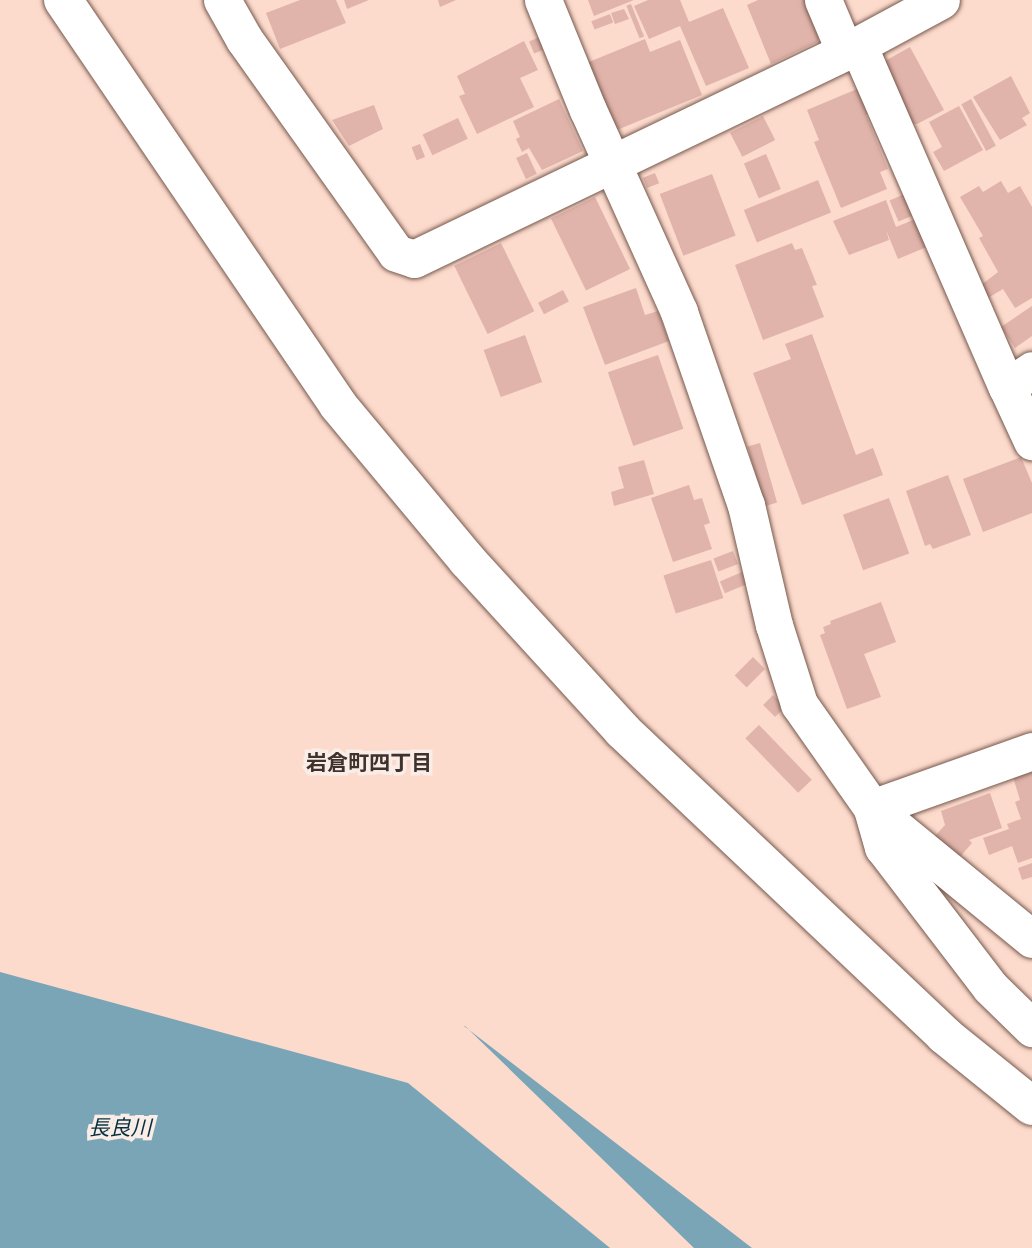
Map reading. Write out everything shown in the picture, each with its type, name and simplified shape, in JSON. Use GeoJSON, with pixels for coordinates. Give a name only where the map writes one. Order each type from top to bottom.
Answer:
{"type":"FeatureCollection","features":[{"type":"Feature","properties":{"kind":"street"},"geometry":{"type":"LineString","coordinates":[[63,0],[338,405],[467,560],[622,730],[944,1035],[1032,1106]]}},
{"type":"Feature","properties":{"kind":"street"},"geometry":{"type":"LineString","coordinates":[[222,0],[244,39],[396,253],[414,259],[851,48],[941,0]]}},
{"type":"Feature","properties":{"kind":"street"},"geometry":{"type":"LineString","coordinates":[[543,0],[679,312],[746,505],[774,625],[799,704],[872,808],[1032,939]]}},
{"type":"Feature","properties":{"kind":"street"},"geometry":{"type":"LineString","coordinates":[[823,0],[851,48],[1020,378],[1032,441]]}},
{"type":"Feature","properties":{"kind":"street"},"geometry":{"type":"LineString","coordinates":[[872,808],[1032,751]]}},
{"type":"Feature","properties":{"kind":"street"},"geometry":{"type":"LineString","coordinates":[[872,808],[883,847],[990,987],[1032,1028]]}},
{"type":"Feature","properties":{"kind":"water","name":"長良川"},"geometry":{"type":"Polygon","coordinates":[[[0,972],[408,1083],[610,1248],[0,1248],[0,972]]]}},
{"type":"Feature","properties":{"kind":"water"},"geometry":{"type":"Polygon","coordinates":[[[469,1030],[752,1248],[694,1248],[469,1030]]]}},
{"type":"Feature","properties":{"kind":"building"},"geometry":{"type":"Polygon","coordinates":[[[300,0],[336,0],[346,23],[280,49],[266,13],[300,0]]]}},
{"type":"Feature","properties":{"kind":"building"},"geometry":{"type":"Polygon","coordinates":[[[344,0],[369,0],[347,9],[344,0]]]}},
{"type":"Feature","properties":{"kind":"building"},"geometry":{"type":"Polygon","coordinates":[[[438,0],[456,0],[440,7],[438,0]]]}},
{"type":"Feature","properties":{"kind":"building"},"geometry":{"type":"Polygon","coordinates":[[[588,0],[634,0],[594,16],[588,0]]]}},
{"type":"Feature","properties":{"kind":"building"},"geometry":{"type":"Polygon","coordinates":[[[648,0],[680,0],[689,22],[723,8],[749,68],[706,86],[680,26],[649,39],[634,6],[648,0]]]}},
{"type":"Feature","properties":{"kind":"building"},"geometry":{"type":"Polygon","coordinates":[[[758,0],[811,0],[823,28],[817,42],[771,64],[747,5],[758,0]]]}},
{"type":"Feature","properties":{"kind":"building"},"geometry":{"type":"Polygon","coordinates":[[[631,4],[644,36],[639,38],[626,6],[631,4]]]}},
{"type":"Feature","properties":{"kind":"building"},"geometry":{"type":"Polygon","coordinates":[[[624,9],[629,19],[615,24],[611,13],[624,9]]]}},
{"type":"Feature","properties":{"kind":"building"},"geometry":{"type":"Polygon","coordinates":[[[610,14],[613,22],[595,30],[591,21],[610,14]]]}},
{"type":"Feature","properties":{"kind":"building"},"geometry":{"type":"Polygon","coordinates":[[[542,36],[547,48],[534,53],[529,41],[542,36]]]}},
{"type":"Feature","properties":{"kind":"building"},"geometry":{"type":"Polygon","coordinates":[[[645,39],[650,52],[680,40],[702,95],[612,132],[584,64],[645,39]]]}},
{"type":"Feature","properties":{"kind":"building"},"geometry":{"type":"Polygon","coordinates":[[[524,41],[538,70],[520,78],[534,107],[477,134],[459,96],[465,94],[457,76],[524,41]]]}},
{"type":"Feature","properties":{"kind":"building"},"geometry":{"type":"Polygon","coordinates":[[[910,47],[944,110],[917,124],[912,124],[883,62],[910,47]]]}},
{"type":"Feature","properties":{"kind":"building"},"geometry":{"type":"Polygon","coordinates":[[[1011,76],[1030,113],[1022,118],[1027,125],[1000,140],[973,97],[1011,76]]]}},
{"type":"Feature","properties":{"kind":"building"},"geometry":{"type":"Polygon","coordinates":[[[857,89],[864,89],[874,112],[866,115],[888,169],[880,172],[887,189],[841,208],[814,142],[819,140],[807,110],[857,89]]]}},
{"type":"Feature","properties":{"kind":"building"},"geometry":{"type":"Polygon","coordinates":[[[559,99],[583,151],[542,170],[529,148],[522,152],[516,139],[520,137],[513,121],[559,99]]]}},
{"type":"Feature","properties":{"kind":"building"},"geometry":{"type":"Polygon","coordinates":[[[971,99],[996,146],[986,151],[961,104],[971,99]]]}},
{"type":"Feature","properties":{"kind":"building"},"geometry":{"type":"Polygon","coordinates":[[[374,105],[383,129],[349,146],[332,120],[374,105]]]}},
{"type":"Feature","properties":{"kind":"building"},"geometry":{"type":"Polygon","coordinates":[[[959,106],[983,150],[944,171],[933,152],[942,147],[929,122],[959,106]]]}},
{"type":"Feature","properties":{"kind":"building"},"geometry":{"type":"Polygon","coordinates":[[[763,116],[775,140],[742,157],[730,133],[763,116]]]}},
{"type":"Feature","properties":{"kind":"building"},"geometry":{"type":"Polygon","coordinates":[[[458,118],[468,139],[432,155],[423,134],[458,118]]]}},
{"type":"Feature","properties":{"kind":"building"},"geometry":{"type":"Polygon","coordinates":[[[420,144],[425,157],[417,160],[412,147],[420,144]]]}},
{"type":"Feature","properties":{"kind":"building"},"geometry":{"type":"Polygon","coordinates":[[[527,153],[537,174],[526,179],[516,158],[527,153]]]}},
{"type":"Feature","properties":{"kind":"building"},"geometry":{"type":"Polygon","coordinates":[[[766,154],[781,189],[759,198],[744,163],[766,154]]]}},
{"type":"Feature","properties":{"kind":"building"},"geometry":{"type":"Polygon","coordinates":[[[655,173],[659,183],[647,188],[643,178],[655,173]]]}},
{"type":"Feature","properties":{"kind":"building"},"geometry":{"type":"Polygon","coordinates":[[[712,174],[736,236],[683,256],[660,194],[712,174]]]}},
{"type":"Feature","properties":{"kind":"building"},"geometry":{"type":"Polygon","coordinates":[[[818,180],[831,212],[757,242],[744,210],[818,180]]]}},
{"type":"Feature","properties":{"kind":"building"},"geometry":{"type":"Polygon","coordinates":[[[1001,181],[1008,193],[1020,186],[1032,207],[1032,298],[1015,308],[1003,289],[988,298],[981,285],[998,272],[979,238],[983,236],[960,197],[979,186],[983,192],[1001,181]]]}},
{"type":"Feature","properties":{"kind":"building"},"geometry":{"type":"Polygon","coordinates":[[[907,193],[916,214],[898,222],[890,200],[907,193]]]}},
{"type":"Feature","properties":{"kind":"building"},"geometry":{"type":"Polygon","coordinates":[[[595,197],[630,269],[586,290],[551,218],[595,197]]]}},
{"type":"Feature","properties":{"kind":"building"},"geometry":{"type":"Polygon","coordinates":[[[886,200],[896,227],[918,218],[929,246],[898,259],[886,230],[889,240],[849,255],[833,221],[886,200]]]}},
{"type":"Feature","properties":{"kind":"building"},"geometry":{"type":"Polygon","coordinates":[[[501,243],[534,311],[488,334],[454,266],[501,243]]]}},
{"type":"Feature","properties":{"kind":"building"},"geometry":{"type":"Polygon","coordinates":[[[792,243],[795,250],[802,248],[817,285],[812,286],[824,317],[763,340],[735,265],[792,243]]]}},
{"type":"Feature","properties":{"kind":"building"},"geometry":{"type":"Polygon","coordinates":[[[636,288],[645,315],[658,311],[669,341],[605,365],[583,307],[636,288]]]}},
{"type":"Feature","properties":{"kind":"building"},"geometry":{"type":"Polygon","coordinates":[[[563,290],[569,302],[544,314],[538,303],[563,290]]]}},
{"type":"Feature","properties":{"kind":"building"},"geometry":{"type":"Polygon","coordinates":[[[1032,306],[1032,336],[1015,348],[1001,327],[1032,306]]]}},
{"type":"Feature","properties":{"kind":"building"},"geometry":{"type":"Polygon","coordinates":[[[812,334],[856,455],[873,448],[883,475],[802,505],[753,373],[791,359],[785,344],[812,334]]]}},
{"type":"Feature","properties":{"kind":"building"},"geometry":{"type":"Polygon","coordinates":[[[525,335],[542,382],[501,397],[484,350],[525,335]]]}},
{"type":"Feature","properties":{"kind":"building"},"geometry":{"type":"Polygon","coordinates":[[[658,355],[683,429],[633,446],[608,372],[658,355]]]}},
{"type":"Feature","properties":{"kind":"building"},"geometry":{"type":"Polygon","coordinates":[[[760,443],[777,503],[765,506],[748,447],[760,443]]]}},
{"type":"Feature","properties":{"kind":"building"},"geometry":{"type":"Polygon","coordinates":[[[1021,457],[1032,483],[1032,513],[983,532],[963,479],[1021,457]]]}},
{"type":"Feature","properties":{"kind":"building"},"geometry":{"type":"Polygon","coordinates":[[[644,460],[654,494],[614,506],[611,492],[624,488],[618,467],[644,460]]]}},
{"type":"Feature","properties":{"kind":"building"},"geometry":{"type":"Polygon","coordinates":[[[948,475],[971,535],[933,549],[930,544],[925,546],[906,491],[948,475]]]}},
{"type":"Feature","properties":{"kind":"building"},"geometry":{"type":"Polygon","coordinates":[[[689,485],[694,500],[702,498],[710,523],[704,525],[712,549],[673,562],[651,498],[689,485]]]}},
{"type":"Feature","properties":{"kind":"building"},"geometry":{"type":"Polygon","coordinates":[[[889,498],[909,553],[863,570],[843,515],[889,498]]]}},
{"type":"Feature","properties":{"kind":"building"},"geometry":{"type":"Polygon","coordinates":[[[733,551],[738,564],[718,572],[713,559],[733,551]]]}},
{"type":"Feature","properties":{"kind":"building"},"geometry":{"type":"Polygon","coordinates":[[[711,560],[723,598],[676,613],[663,575],[711,560]]]}},
{"type":"Feature","properties":{"kind":"building"},"geometry":{"type":"Polygon","coordinates":[[[742,572],[747,584],[725,593],[720,581],[742,572]]]}},
{"type":"Feature","properties":{"kind":"building"},"geometry":{"type":"Polygon","coordinates":[[[881,602],[896,642],[864,654],[881,697],[847,709],[820,635],[825,633],[823,627],[831,624],[830,621],[881,602]]]}},
{"type":"Feature","properties":{"kind":"building"},"geometry":{"type":"Polygon","coordinates":[[[753,657],[765,669],[747,687],[735,675],[753,657]]]}},
{"type":"Feature","properties":{"kind":"building"},"geometry":{"type":"Polygon","coordinates":[[[773,695],[785,707],[775,717],[763,705],[773,695]]]}},
{"type":"Feature","properties":{"kind":"building"},"geometry":{"type":"Polygon","coordinates":[[[759,725],[812,780],[798,793],[745,738],[759,725]]]}},
{"type":"Feature","properties":{"kind":"building"},"geometry":{"type":"Polygon","coordinates":[[[1032,770],[1032,858],[1018,863],[1012,846],[989,855],[983,838],[1009,829],[1007,824],[1021,819],[1015,802],[1020,800],[1013,777],[1032,770]]]}},
{"type":"Feature","properties":{"kind":"building"},"geometry":{"type":"Polygon","coordinates":[[[990,793],[1002,828],[969,840],[972,843],[959,858],[935,836],[945,825],[941,811],[990,793]]]}},
{"type":"Feature","properties":{"kind":"building"},"geometry":{"type":"Polygon","coordinates":[[[1032,863],[1032,877],[1022,880],[1018,868],[1032,863]]]}},
{"type":"Feature","properties":{"kind":"district","name":"岩倉町四丁目"},"geometry":{"type":"Point","coordinates":[369,763]}}]}
